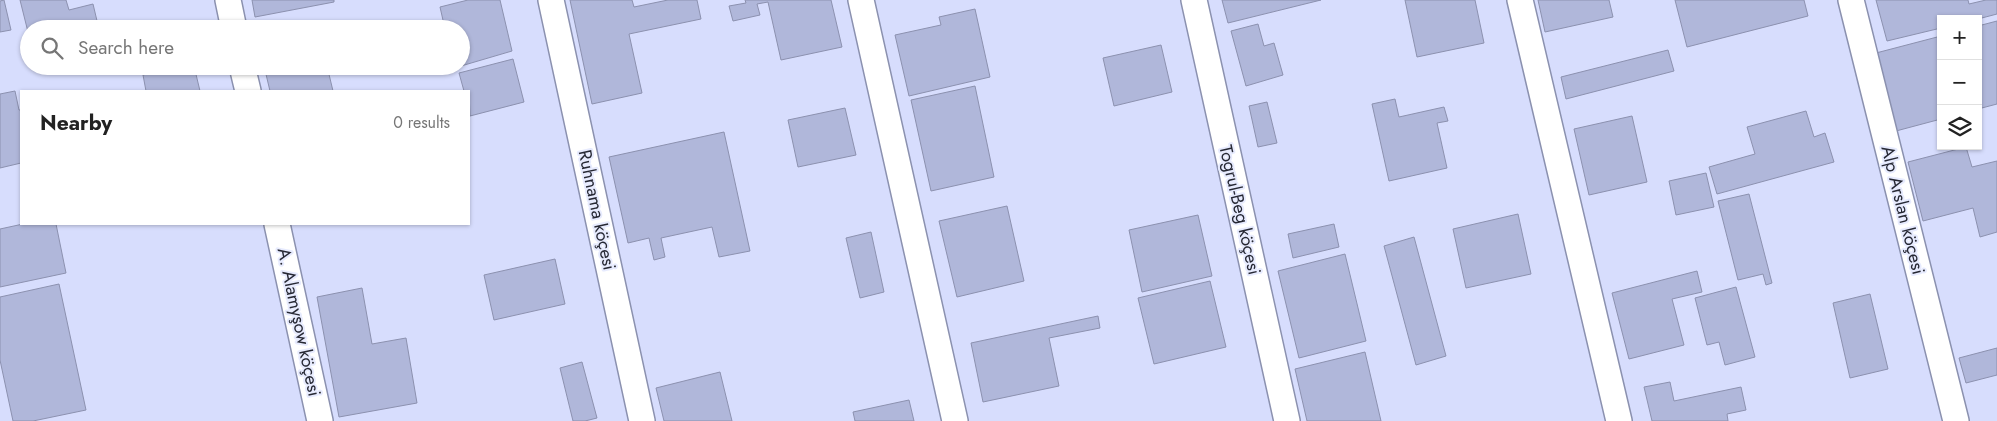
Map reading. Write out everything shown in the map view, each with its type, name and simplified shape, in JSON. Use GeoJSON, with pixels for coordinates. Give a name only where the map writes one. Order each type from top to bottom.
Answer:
{"type":"FeatureCollection","features":[{"type":"Feature","properties":{"kind":"street"},"geometry":{"type":"LineString","coordinates":[[228,0],[232,20]]}},
{"type":"Feature","properties":{"kind":"street","name":"Ruhnama köçesi"},"geometry":{"type":"LineString","coordinates":[[551,0],[642,421]]}},
{"type":"Feature","properties":{"kind":"street"},"geometry":{"type":"LineString","coordinates":[[861,0],[955,421]]}},
{"type":"Feature","properties":{"kind":"street","name":"Togrul-Beg köçesi"},"geometry":{"type":"LineString","coordinates":[[1194,0],[1287,421]]}},
{"type":"Feature","properties":{"kind":"street"},"geometry":{"type":"LineString","coordinates":[[1520,0],[1619,421]]}},
{"type":"Feature","properties":{"kind":"street","name":"Alp Arslan köçesi"},"geometry":{"type":"LineString","coordinates":[[1851,0],[1956,421]]}},
{"type":"Feature","properties":{"kind":"street"},"geometry":{"type":"LineString","coordinates":[[244,75],[248,90]]}},
{"type":"Feature","properties":{"kind":"street","name":"A. Alamyşow köçesi"},"geometry":{"type":"LineString","coordinates":[[277,225],[320,421]]}},
{"type":"Feature","properties":{"kind":"building"},"geometry":{"type":"Polygon","coordinates":[[[4,0],[11,30],[0,32],[0,1],[4,0]]]}},
{"type":"Feature","properties":{"kind":"building"},"geometry":{"type":"Polygon","coordinates":[[[20,0],[66,0],[69,10],[93,4],[97,20],[25,20],[20,0]]]}},
{"type":"Feature","properties":{"kind":"building"},"geometry":{"type":"Polygon","coordinates":[[[252,0],[334,0],[334,2],[255,17],[252,0]]]}},
{"type":"Feature","properties":{"kind":"building"},"geometry":{"type":"Polygon","coordinates":[[[468,0],[500,0],[512,51],[470,63],[470,20],[443,20],[440,7],[468,0]]]}},
{"type":"Feature","properties":{"kind":"building"},"geometry":{"type":"Polygon","coordinates":[[[570,0],[632,0],[634,7],[668,0],[697,0],[701,19],[629,34],[642,93],[592,104],[570,0]]]}},
{"type":"Feature","properties":{"kind":"building"},"geometry":{"type":"Polygon","coordinates":[[[745,0],[831,0],[842,47],[781,60],[768,2],[757,4],[760,15],[733,21],[729,6],[746,3],[745,0]]]}},
{"type":"Feature","properties":{"kind":"building"},"geometry":{"type":"Polygon","coordinates":[[[1222,0],[1321,0],[1228,23],[1222,0]]]}},
{"type":"Feature","properties":{"kind":"building"},"geometry":{"type":"Polygon","coordinates":[[[1405,0],[1475,0],[1484,43],[1417,57],[1405,0]]]}},
{"type":"Feature","properties":{"kind":"building"},"geometry":{"type":"Polygon","coordinates":[[[1538,0],[1609,0],[1613,17],[1545,32],[1538,0]]]}},
{"type":"Feature","properties":{"kind":"building"},"geometry":{"type":"Polygon","coordinates":[[[1675,0],[1804,0],[1808,16],[1687,47],[1675,0]]]}},
{"type":"Feature","properties":{"kind":"building"},"geometry":{"type":"Polygon","coordinates":[[[1876,0],[1968,0],[1969,4],[1986,0],[1997,0],[1997,14],[1982,18],[1982,15],[1937,15],[1937,29],[1887,41],[1876,0]]]}},
{"type":"Feature","properties":{"kind":"building"},"geometry":{"type":"Polygon","coordinates":[[[975,9],[990,77],[909,96],[895,35],[941,25],[939,17],[975,9]]]}},
{"type":"Feature","properties":{"kind":"building"},"geometry":{"type":"Polygon","coordinates":[[[1997,21],[1997,104],[1982,108],[1982,60],[1982,25],[1997,21]]]}},
{"type":"Feature","properties":{"kind":"building"},"geometry":{"type":"Polygon","coordinates":[[[1258,24],[1264,46],[1274,43],[1283,75],[1246,86],[1231,31],[1258,24]]]}},
{"type":"Feature","properties":{"kind":"building"},"geometry":{"type":"Polygon","coordinates":[[[1937,37],[1937,120],[1896,131],[1876,53],[1937,37]]]}},
{"type":"Feature","properties":{"kind":"building"},"geometry":{"type":"Polygon","coordinates":[[[1161,45],[1172,92],[1114,106],[1103,58],[1161,45]]]}},
{"type":"Feature","properties":{"kind":"building"},"geometry":{"type":"Polygon","coordinates":[[[1668,50],[1674,71],[1566,99],[1561,77],[1668,50]]]}},
{"type":"Feature","properties":{"kind":"building"},"geometry":{"type":"Polygon","coordinates":[[[513,59],[524,102],[470,116],[470,90],[464,90],[460,75],[470,75],[470,70],[513,59]]]}},
{"type":"Feature","properties":{"kind":"building"},"geometry":{"type":"Polygon","coordinates":[[[143,75],[196,75],[200,90],[146,90],[143,75]]]}},
{"type":"Feature","properties":{"kind":"building"},"geometry":{"type":"Polygon","coordinates":[[[266,75],[329,75],[333,90],[270,90],[266,75]]]}},
{"type":"Feature","properties":{"kind":"building"},"geometry":{"type":"Polygon","coordinates":[[[975,86],[994,177],[931,191],[911,100],[975,86]]]}},
{"type":"Feature","properties":{"kind":"building"},"geometry":{"type":"Polygon","coordinates":[[[15,91],[20,110],[20,163],[0,168],[0,94],[15,91]]]}},
{"type":"Feature","properties":{"kind":"building"},"geometry":{"type":"Polygon","coordinates":[[[1395,99],[1399,117],[1444,107],[1448,121],[1437,123],[1447,168],[1389,181],[1372,104],[1395,99]]]}},
{"type":"Feature","properties":{"kind":"building"},"geometry":{"type":"Polygon","coordinates":[[[1267,102],[1277,143],[1258,147],[1249,106],[1267,102]]]}},
{"type":"Feature","properties":{"kind":"building"},"geometry":{"type":"Polygon","coordinates":[[[845,108],[856,155],[798,167],[788,120],[845,108]]]}},
{"type":"Feature","properties":{"kind":"building"},"geometry":{"type":"Polygon","coordinates":[[[1806,111],[1814,137],[1825,133],[1834,162],[1717,194],[1709,167],[1755,154],[1747,127],[1806,111]]]}},
{"type":"Feature","properties":{"kind":"building"},"geometry":{"type":"Polygon","coordinates":[[[1632,116],[1647,182],[1589,195],[1574,129],[1632,116]]]}},
{"type":"Feature","properties":{"kind":"building"},"geometry":{"type":"Polygon","coordinates":[[[724,132],[750,251],[719,257],[712,227],[661,238],[665,257],[654,260],[649,238],[628,243],[609,157],[724,132]]]}},
{"type":"Feature","properties":{"kind":"building"},"geometry":{"type":"Polygon","coordinates":[[[1954,150],[1967,150],[1972,167],[1997,161],[1997,232],[1980,237],[1973,208],[1923,221],[1908,162],[1954,150]]]}},
{"type":"Feature","properties":{"kind":"building"},"geometry":{"type":"Polygon","coordinates":[[[1706,173],[1714,207],[1676,215],[1669,181],[1706,173]]]}},
{"type":"Feature","properties":{"kind":"building"},"geometry":{"type":"Polygon","coordinates":[[[1749,194],[1772,283],[1766,285],[1763,274],[1738,280],[1718,201],[1749,194]]]}},
{"type":"Feature","properties":{"kind":"building"},"geometry":{"type":"Polygon","coordinates":[[[1007,206],[1024,281],[957,297],[939,221],[1007,206]]]}},
{"type":"Feature","properties":{"kind":"building"},"geometry":{"type":"Polygon","coordinates":[[[1518,214],[1531,274],[1466,288],[1453,229],[1518,214]]]}},
{"type":"Feature","properties":{"kind":"building"},"geometry":{"type":"Polygon","coordinates":[[[1198,215],[1212,276],[1142,292],[1129,230],[1198,215]]]}},
{"type":"Feature","properties":{"kind":"building"},"geometry":{"type":"Polygon","coordinates":[[[1334,224],[1339,247],[1293,258],[1288,234],[1334,224]]]}},
{"type":"Feature","properties":{"kind":"building"},"geometry":{"type":"Polygon","coordinates":[[[20,225],[56,225],[66,273],[0,287],[0,229],[20,225]]]}},
{"type":"Feature","properties":{"kind":"building"},"geometry":{"type":"Polygon","coordinates":[[[871,232],[884,292],[860,298],[846,238],[871,232]]]}},
{"type":"Feature","properties":{"kind":"building"},"geometry":{"type":"Polygon","coordinates":[[[1414,237],[1446,356],[1416,365],[1384,246],[1414,237]]]}},
{"type":"Feature","properties":{"kind":"building"},"geometry":{"type":"Polygon","coordinates":[[[1345,254],[1366,341],[1299,358],[1278,271],[1345,254]]]}},
{"type":"Feature","properties":{"kind":"building"},"geometry":{"type":"Polygon","coordinates":[[[555,259],[565,304],[494,320],[484,275],[555,259]]]}},
{"type":"Feature","properties":{"kind":"building"},"geometry":{"type":"Polygon","coordinates":[[[1697,271],[1702,292],[1672,299],[1684,345],[1629,359],[1612,293],[1697,271]]]}},
{"type":"Feature","properties":{"kind":"building"},"geometry":{"type":"Polygon","coordinates":[[[1210,281],[1226,347],[1154,364],[1138,298],[1210,281]]]}},
{"type":"Feature","properties":{"kind":"building"},"geometry":{"type":"Polygon","coordinates":[[[59,284],[86,410],[33,421],[13,421],[0,360],[0,297],[59,284]]]}},
{"type":"Feature","properties":{"kind":"building"},"geometry":{"type":"Polygon","coordinates":[[[1736,287],[1755,357],[1725,365],[1719,342],[1707,345],[1695,298],[1736,287]]]}},
{"type":"Feature","properties":{"kind":"building"},"geometry":{"type":"Polygon","coordinates":[[[362,288],[372,344],[406,338],[417,403],[339,417],[317,297],[362,288]]]}},
{"type":"Feature","properties":{"kind":"building"},"geometry":{"type":"Polygon","coordinates":[[[1870,294],[1888,369],[1850,378],[1833,303],[1870,294]]]}},
{"type":"Feature","properties":{"kind":"building"},"geometry":{"type":"Polygon","coordinates":[[[1098,316],[1100,328],[1049,338],[1059,386],[983,402],[971,343],[1098,316]]]}},
{"type":"Feature","properties":{"kind":"building"},"geometry":{"type":"Polygon","coordinates":[[[1997,348],[1997,375],[1966,383],[1959,358],[1997,348]]]}},
{"type":"Feature","properties":{"kind":"building"},"geometry":{"type":"Polygon","coordinates":[[[1365,352],[1381,421],[1307,421],[1295,369],[1365,352]]]}},
{"type":"Feature","properties":{"kind":"building"},"geometry":{"type":"Polygon","coordinates":[[[582,362],[597,418],[573,421],[560,368],[582,362]]]}},
{"type":"Feature","properties":{"kind":"building"},"geometry":{"type":"Polygon","coordinates":[[[720,372],[732,421],[664,421],[656,388],[720,372]]]}},
{"type":"Feature","properties":{"kind":"building"},"geometry":{"type":"Polygon","coordinates":[[[1670,382],[1674,401],[1741,387],[1746,410],[1727,414],[1728,421],[1652,421],[1644,387],[1670,382]]]}},
{"type":"Feature","properties":{"kind":"building"},"geometry":{"type":"Polygon","coordinates":[[[909,400],[914,421],[855,421],[853,412],[909,400]]]}}]}
